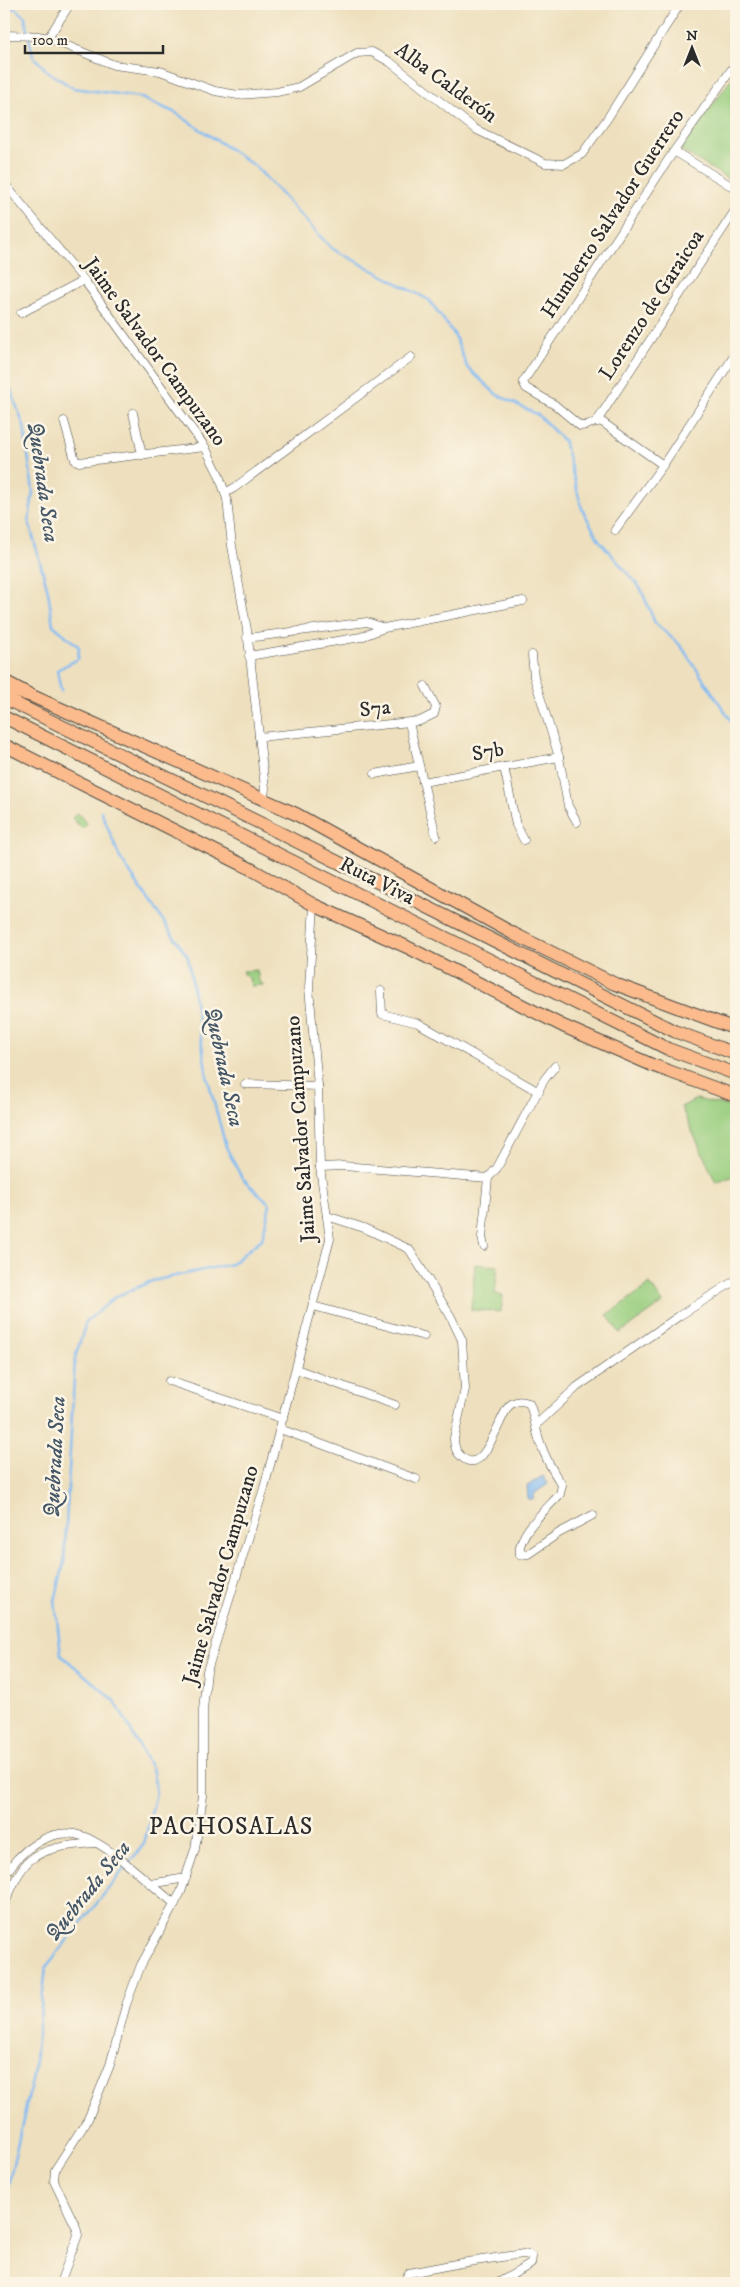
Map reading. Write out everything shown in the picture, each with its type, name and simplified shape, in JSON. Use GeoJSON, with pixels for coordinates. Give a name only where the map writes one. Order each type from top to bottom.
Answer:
{"type":"FeatureCollection","features":[{"type":"Feature","properties":{"kind":"main road","name":"Ruta Viva"},"geometry":{"type":"LineString","coordinates":[[4,681],[32,696],[264,798],[514,934],[614,984],[736,1029]]}},
{"type":"Feature","properties":{"kind":"main road"},"geometry":{"type":"LineString","coordinates":[[4,688],[32,696]]}},
{"type":"Feature","properties":{"kind":"main road","name":"Ruta Viva"},"geometry":{"type":"LineString","coordinates":[[4,698],[264,825],[674,1031],[736,1054]]}},
{"type":"Feature","properties":{"kind":"main road","name":"Ruta Viva"},"geometry":{"type":"LineString","coordinates":[[4,717],[668,1049],[736,1074]]}},
{"type":"Feature","properties":{"kind":"main road"},"geometry":{"type":"LineString","coordinates":[[4,745],[251,869],[314,905],[407,947],[563,1026],[652,1065],[736,1096]]}},
{"type":"Feature","properties":{"kind":"street"},"geometry":{"type":"LineString","coordinates":[[48,38],[70,4]]}},
{"type":"Feature","properties":{"kind":"street","name":"Alba Calderón"},"geometry":{"type":"LineString","coordinates":[[4,35],[48,38],[114,65],[160,71],[215,92],[238,95],[278,92],[299,88],[357,53],[372,52],[390,62],[474,129],[545,163],[564,164],[582,154],[608,118],[680,4]]}},
{"type":"Feature","properties":{"kind":"street","name":"Humberto Salvador Guerrero"},"geometry":{"type":"LineString","coordinates":[[597,421],[580,426],[555,405],[524,386],[524,382],[674,150],[736,63]]}},
{"type":"Feature","properties":{"kind":"street"},"geometry":{"type":"LineString","coordinates":[[674,150],[736,189]]}},
{"type":"Feature","properties":{"kind":"street","name":"Jaime Salvador Campuzano"},"geometry":{"type":"LineString","coordinates":[[4,184],[84,280],[205,447],[225,493],[247,638],[265,788],[264,798]]}},
{"type":"Feature","properties":{"kind":"street","name":"Lorenzo de Garaicoa"},"geometry":{"type":"LineString","coordinates":[[597,421],[736,209]]}},
{"type":"Feature","properties":{"kind":"street"},"geometry":{"type":"LineString","coordinates":[[21,313],[84,280]]}},
{"type":"Feature","properties":{"kind":"street"},"geometry":{"type":"LineString","coordinates":[[614,530],[663,464],[736,353]]}},
{"type":"Feature","properties":{"kind":"street"},"geometry":{"type":"LineString","coordinates":[[225,493],[242,483],[411,357]]}},
{"type":"Feature","properties":{"kind":"street"},"geometry":{"type":"LineString","coordinates":[[133,413],[142,455]]}},
{"type":"Feature","properties":{"kind":"street"},"geometry":{"type":"LineString","coordinates":[[64,421],[76,461],[205,447]]}},
{"type":"Feature","properties":{"kind":"street"},"geometry":{"type":"LineString","coordinates":[[597,421],[602,422],[663,464]]}},
{"type":"Feature","properties":{"kind":"street"},"geometry":{"type":"LineString","coordinates":[[249,656],[361,637],[384,628],[524,601]]}},
{"type":"Feature","properties":{"kind":"street"},"geometry":{"type":"LineString","coordinates":[[247,638],[367,622],[384,628]]}},
{"type":"Feature","properties":{"kind":"street"},"geometry":{"type":"LineString","coordinates":[[532,655],[534,677],[559,757],[568,806],[577,822]]}},
{"type":"Feature","properties":{"kind":"street"},"geometry":{"type":"LineString","coordinates":[[409,723],[429,718],[434,714],[436,707],[425,686]]}},
{"type":"Feature","properties":{"kind":"street","name":"S7a"},"geometry":{"type":"LineString","coordinates":[[259,737],[409,723],[436,836]]}},
{"type":"Feature","properties":{"kind":"street","name":"S7b"},"geometry":{"type":"LineString","coordinates":[[423,782],[559,757]]}},
{"type":"Feature","properties":{"kind":"street"},"geometry":{"type":"LineString","coordinates":[[375,774],[419,766]]}},
{"type":"Feature","properties":{"kind":"street"},"geometry":{"type":"LineString","coordinates":[[504,767],[516,825],[524,840]]}},
{"type":"Feature","properties":{"kind":"street","name":"Jaime Salvador Campuzano"},"geometry":{"type":"LineString","coordinates":[[60,2283],[78,2235],[54,2181],[55,2170],[88,2119],[110,2065],[126,2005],[141,1965],[151,1943],[175,1904],[195,1849],[203,1796],[203,1710],[207,1671],[264,1488],[330,1238],[320,1167],[318,1086],[309,988],[314,905]]}},
{"type":"Feature","properties":{"kind":"street"},"geometry":{"type":"LineString","coordinates":[[381,991],[382,1014],[418,1023],[539,1092]]}},
{"type":"Feature","properties":{"kind":"street"},"geometry":{"type":"LineString","coordinates":[[484,1246],[482,1237],[488,1178],[497,1168],[544,1080],[555,1066]]}},
{"type":"Feature","properties":{"kind":"street"},"geometry":{"type":"LineString","coordinates":[[245,1084],[318,1086]]}},
{"type":"Feature","properties":{"kind":"street"},"geometry":{"type":"LineString","coordinates":[[320,1167],[343,1166],[488,1178]]}},
{"type":"Feature","properties":{"kind":"street"},"geometry":{"type":"LineString","coordinates":[[327,1216],[364,1228],[409,1250],[450,1314],[462,1340],[466,1389],[454,1438],[454,1446],[459,1454],[468,1460],[476,1460],[486,1454],[502,1415],[511,1404],[519,1401],[529,1403],[539,1440],[553,1471],[562,1485],[560,1494],[523,1536],[519,1546],[520,1555],[528,1554],[559,1533],[593,1515]]}},
{"type":"Feature","properties":{"kind":"street"},"geometry":{"type":"LineString","coordinates":[[536,1424],[577,1387],[736,1280]]}},
{"type":"Feature","properties":{"kind":"street"},"geometry":{"type":"LineString","coordinates":[[313,1306],[424,1336]]}},
{"type":"Feature","properties":{"kind":"street"},"geometry":{"type":"LineString","coordinates":[[296,1369],[395,1406]]}},
{"type":"Feature","properties":{"kind":"street"},"geometry":{"type":"LineString","coordinates":[[169,1381],[283,1419]]}},
{"type":"Feature","properties":{"kind":"street"},"geometry":{"type":"LineString","coordinates":[[280,1429],[416,1479]]}},
{"type":"Feature","properties":{"kind":"street"},"geometry":{"type":"LineString","coordinates":[[4,1878],[11,1863],[24,1851],[39,1841],[70,1834],[81,1836],[105,1849],[175,1904]]}},
{"type":"Feature","properties":{"kind":"street"},"geometry":{"type":"LineString","coordinates":[[4,1905],[28,1861],[43,1852],[76,1844],[95,1843]]}},
{"type":"Feature","properties":{"kind":"street"},"geometry":{"type":"LineString","coordinates":[[147,1882],[186,1878]]}},
{"type":"Feature","properties":{"kind":"street"},"geometry":{"type":"LineString","coordinates":[[403,2283],[410,2273],[462,2262],[523,2254],[532,2257],[531,2264],[498,2283]]}},
{"type":"Feature","properties":{"kind":"green space"},"geometry":{"type":"Polygon","coordinates":[[[736,72],[736,184],[681,150],[736,72]]]}},
{"type":"Feature","properties":{"kind":"green space"},"geometry":{"type":"Polygon","coordinates":[[[78,813],[87,824],[82,829],[72,818],[78,813]]]}},
{"type":"Feature","properties":{"kind":"green space"},"geometry":{"type":"Polygon","coordinates":[[[257,970],[259,981],[264,985],[251,986],[249,978],[243,974],[243,971],[257,970]]]}},
{"type":"Feature","properties":{"kind":"green space"},"geometry":{"type":"Polygon","coordinates":[[[696,1099],[736,1108],[736,1175],[716,1183],[681,1107],[696,1099]]]}},
{"type":"Feature","properties":{"kind":"green space"},"geometry":{"type":"Polygon","coordinates":[[[475,1264],[498,1266],[495,1294],[503,1295],[501,1312],[471,1310],[475,1264]]]}},
{"type":"Feature","properties":{"kind":"green space"},"geometry":{"type":"Polygon","coordinates":[[[650,1284],[663,1303],[620,1333],[607,1315],[650,1284]]]}},
{"type":"Feature","properties":{"kind":"water"},"geometry":{"type":"Polygon","coordinates":[[[543,1476],[548,1484],[535,1493],[533,1499],[528,1499],[527,1486],[543,1476]]]}},
{"type":"Feature","properties":{"kind":"waterway"},"geometry":{"type":"LineString","coordinates":[[4,10],[15,8],[25,17],[33,56],[47,71],[73,88],[139,97],[176,113],[255,166],[331,248],[429,300],[454,334],[467,367],[496,394],[538,415],[564,441],[582,509],[599,540],[641,589],[655,623],[681,646],[736,728]]}},
{"type":"Feature","properties":{"kind":"waterway","name":"Quebrada Seca"},"geometry":{"type":"LineString","coordinates":[[4,372],[24,426],[33,491],[29,522],[48,591],[53,625],[79,647],[78,659],[57,670],[61,691]]}},
{"type":"Feature","properties":{"kind":"waterway","name":"Quebrada Seca"},"geometry":{"type":"LineString","coordinates":[[4,2193],[8,2186],[33,2076],[46,1967],[144,1844],[156,1793],[153,1772],[115,1701],[61,1655],[55,1601],[64,1563],[75,1358],[86,1322],[115,1297],[152,1281],[231,1264],[262,1239],[270,1204],[242,1178],[226,1147],[207,1076],[188,957],[120,858],[101,811]]}},
{"type":"Feature","properties":{"kind":"district","name":"PACHOSALAS"},"geometry":{"type":"Point","coordinates":[231,1827]}}]}
